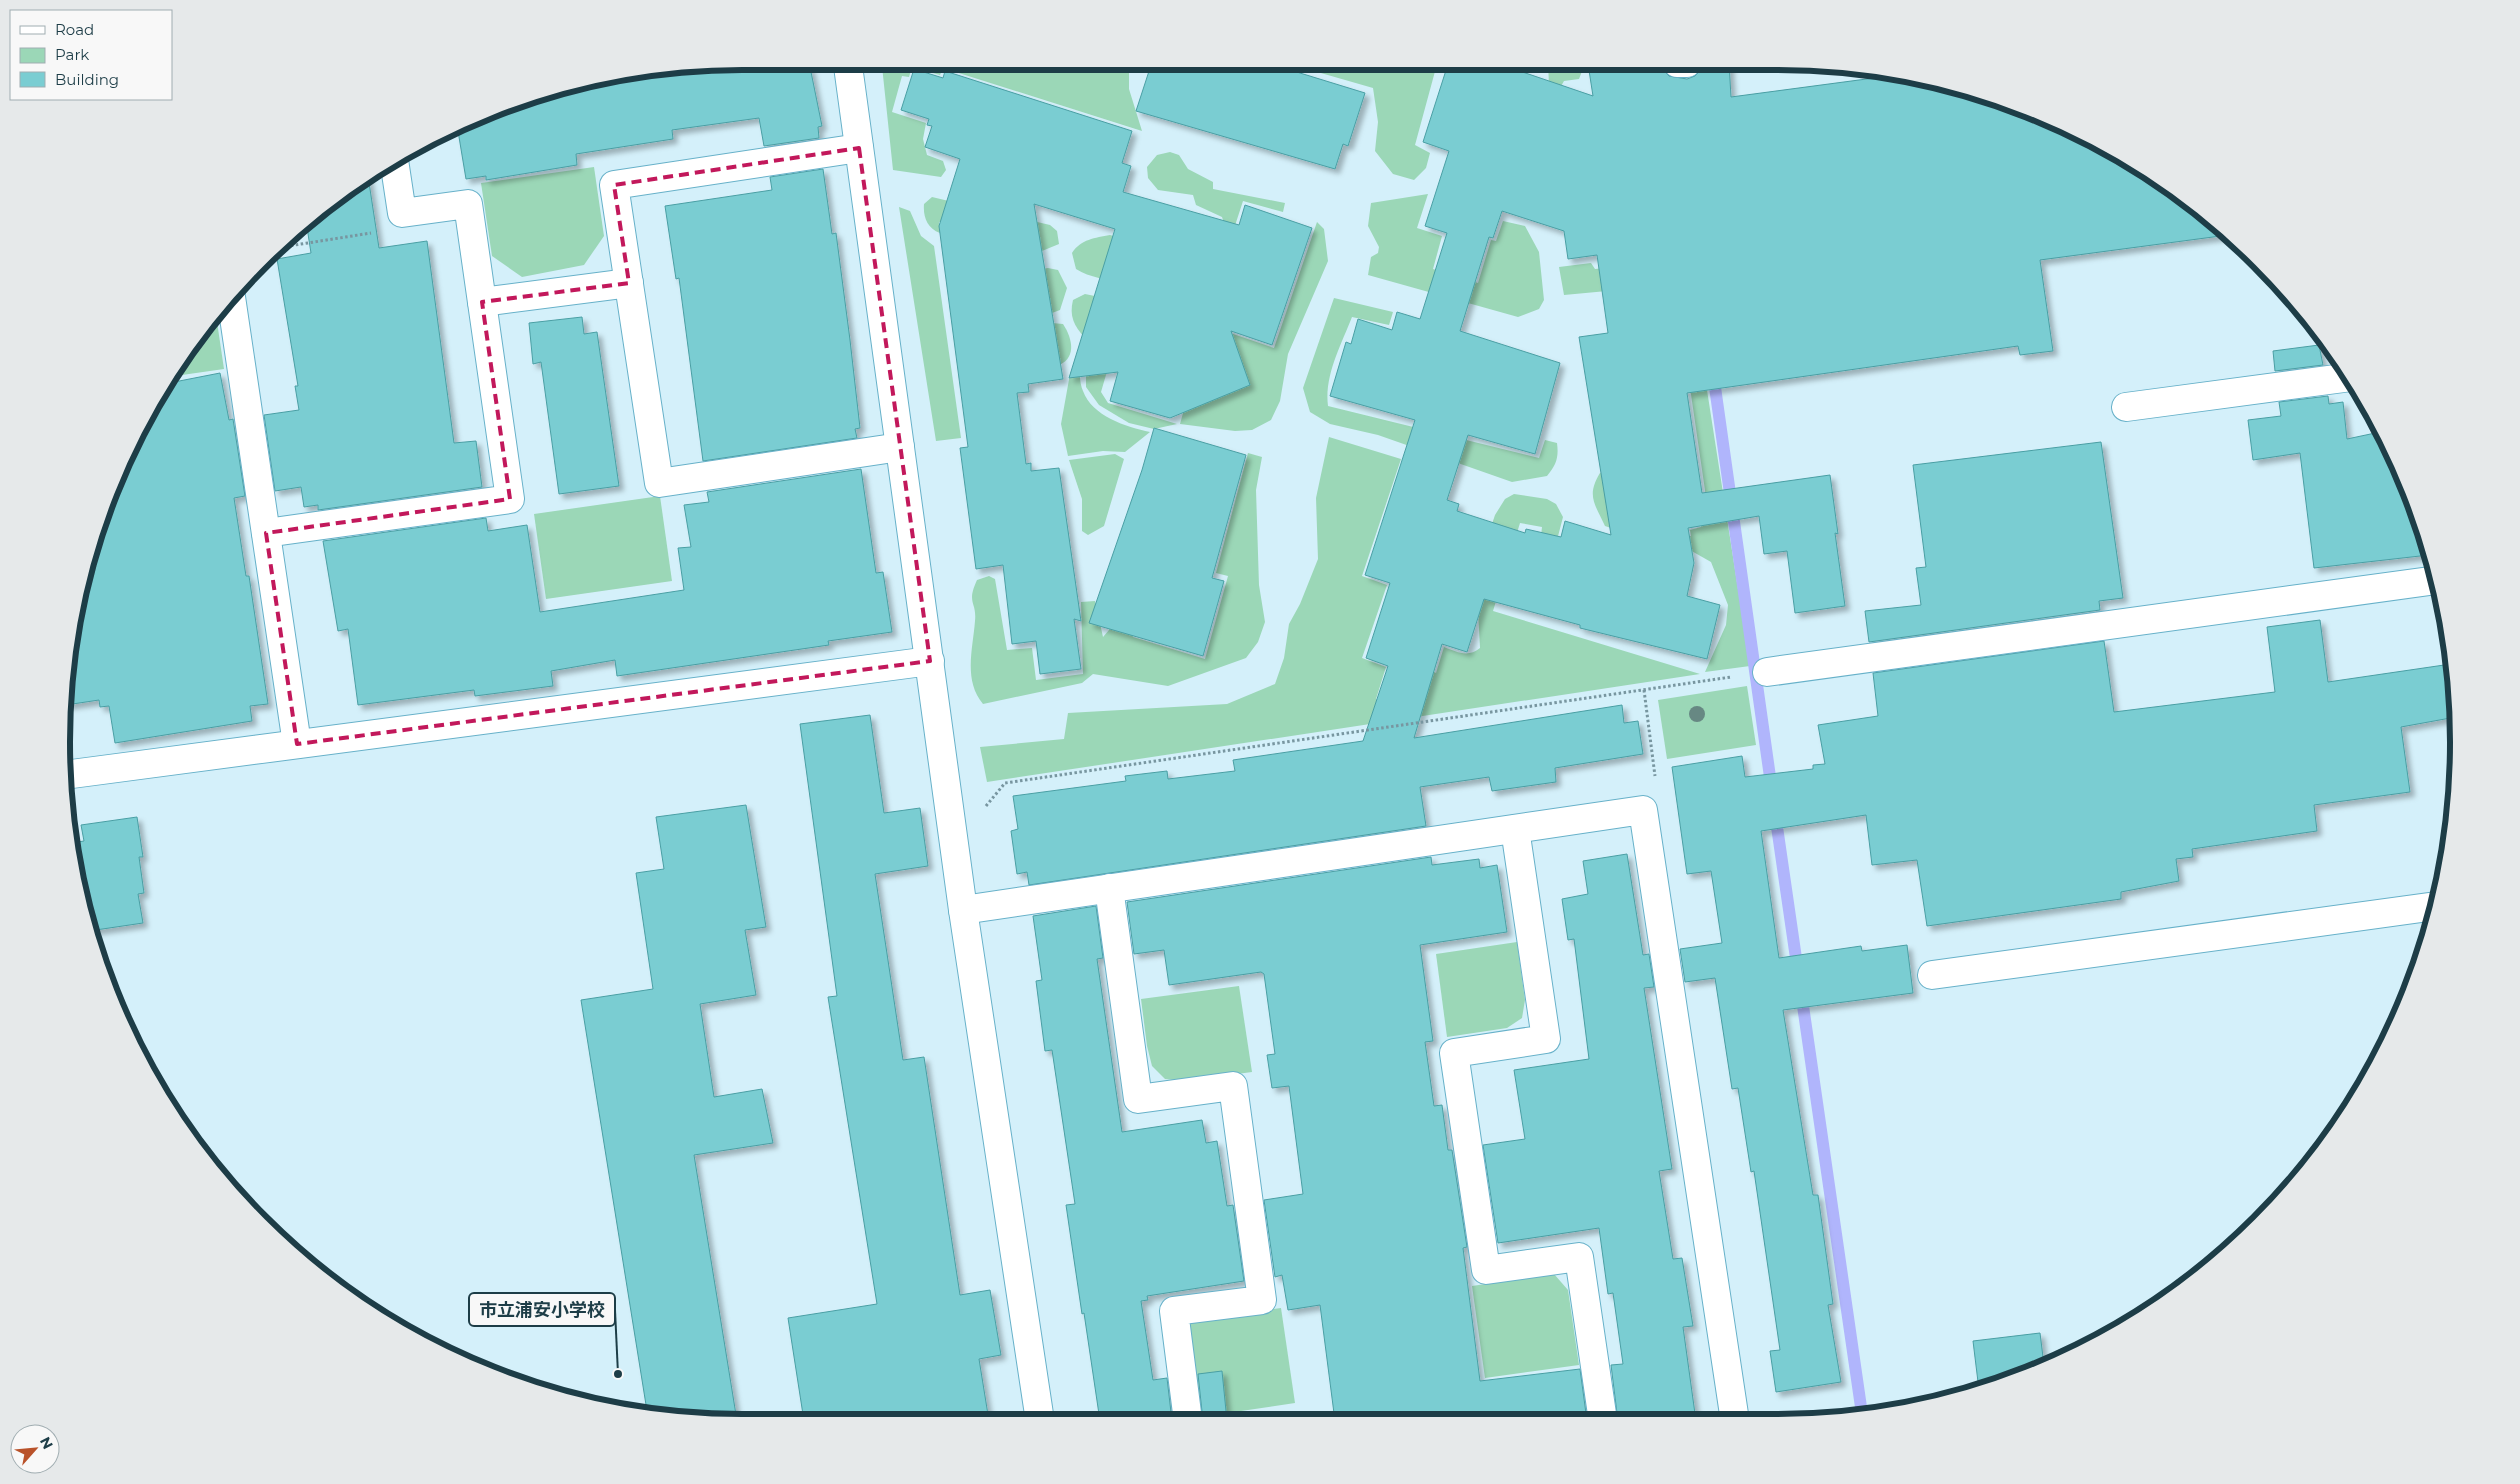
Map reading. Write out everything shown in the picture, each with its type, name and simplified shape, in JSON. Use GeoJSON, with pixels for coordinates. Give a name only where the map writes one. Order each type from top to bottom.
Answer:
{"type":"FeatureCollection","features":[{"type":"Feature","properties":{"kind":"street"},"geometry":{"type":"LineString","coordinates":[[849,70],[963,910],[1039,1414]]}},
{"type":"Feature","properties":{"kind":"street"},"geometry":{"type":"LineString","coordinates":[[859,148],[614,184],[659,483],[900,447]]}},
{"type":"Feature","properties":{"kind":"street"},"geometry":{"type":"LineString","coordinates":[[266,533],[510,499],[468,204],[402,213],[395,167]]}},
{"type":"Feature","properties":{"kind":"street"},"geometry":{"type":"LineString","coordinates":[[482,302],[629,283]]}},
{"type":"Feature","properties":{"kind":"street"},"geometry":{"type":"LineString","coordinates":[[232,305],[298,744]]}},
{"type":"Feature","properties":{"kind":"street"},"geometry":{"type":"LineString","coordinates":[[2126,407],[2343,378]]}},
{"type":"Feature","properties":{"kind":"street"},"geometry":{"type":"LineString","coordinates":[[1768,672],[2430,581]]}},
{"type":"Feature","properties":{"kind":"street"},"geometry":{"type":"LineString","coordinates":[[71,774],[930,661]]}},
{"type":"Feature","properties":{"kind":"street"},"geometry":{"type":"LineString","coordinates":[[963,910],[1643,810],[1734,1414]]}},
{"type":"Feature","properties":{"kind":"street"},"geometry":{"type":"LineString","coordinates":[[1515,829],[1546,1040],[1454,1053],[1484,1260],[1486,1270],[1579,1256],[1602,1414]]}},
{"type":"Feature","properties":{"kind":"street"},"geometry":{"type":"LineString","coordinates":[[1109,888],[1138,1099],[1233,1086],[1262,1300],[1174,1311],[1187,1414]]}},
{"type":"Feature","properties":{"kind":"street"},"geometry":{"type":"LineString","coordinates":[[1932,975],[2429,907]]}},
{"type":"Feature","properties":{"kind":"path"},"geometry":{"type":"LineString","coordinates":[[289,246],[382,232],[402,213]]}},
{"type":"Feature","properties":{"kind":"path"},"geometry":{"type":"LineString","coordinates":[[980,812],[1005,784],[1737,676]]}},
{"type":"Feature","properties":{"kind":"path"},"geometry":{"type":"LineString","coordinates":[[1643,810],[1657,790],[1644,690]]}},
{"type":"Feature","properties":{"kind":"highlighted area"},"geometry":{"type":"Polygon","coordinates":[[[859,148],[930,661],[297,744],[266,533],[510,499],[482,302],[629,283],[614,185],[859,148]]]}},
{"type":"Feature","properties":{"kind":"green space"},"geometry":{"type":"Polygon","coordinates":[[[882,70],[911,70],[909,77],[902,76],[892,112],[926,123],[923,139],[927,155],[943,161],[946,170],[941,177],[893,170],[882,70]]]}},
{"type":"Feature","properties":{"kind":"green space"},"geometry":{"type":"Polygon","coordinates":[[[922,70],[942,70],[940,75],[922,70]]]}},
{"type":"Feature","properties":{"kind":"green space"},"geometry":{"type":"Polygon","coordinates":[[[949,70],[1129,70],[1129,89],[1142,131],[949,70]]]}},
{"type":"Feature","properties":{"kind":"green space"},"geometry":{"type":"Polygon","coordinates":[[[1310,70],[1435,70],[1415,145],[1430,153],[1426,168],[1414,180],[1393,174],[1375,151],[1378,122],[1373,88],[1310,70]]]}},
{"type":"Feature","properties":{"kind":"green space"},"geometry":{"type":"Polygon","coordinates":[[[1548,70],[1582,70],[1579,79],[1564,81],[1560,88],[1549,84],[1548,70]]]}},
{"type":"Feature","properties":{"kind":"green space"},"geometry":{"type":"Polygon","coordinates":[[[1644,70],[1657,70],[1750,666],[1705,672],[1726,625],[1728,605],[1711,562],[1674,541],[1691,536],[1690,530],[1701,527],[1699,499],[1706,497],[1644,70]]]}},
{"type":"Feature","properties":{"kind":"green space"},"geometry":{"type":"Polygon","coordinates":[[[1170,152],[1179,155],[1188,169],[1213,182],[1213,189],[1285,203],[1283,212],[1243,201],[1230,241],[1222,217],[1196,205],[1193,195],[1158,190],[1148,178],[1147,167],[1157,155],[1170,152]]]}},
{"type":"Feature","properties":{"kind":"green space"},"geometry":{"type":"Polygon","coordinates":[[[594,167],[604,236],[584,265],[522,277],[492,256],[481,183],[594,167]]]}},
{"type":"Feature","properties":{"kind":"green space"},"geometry":{"type":"Polygon","coordinates":[[[1428,194],[1417,228],[1442,236],[1433,269],[1478,283],[1491,240],[1496,241],[1503,221],[1525,226],[1539,252],[1544,300],[1539,309],[1518,317],[1368,275],[1371,257],[1378,253],[1379,247],[1368,226],[1371,203],[1428,194]]]}},
{"type":"Feature","properties":{"kind":"green space"},"geometry":{"type":"Polygon","coordinates":[[[932,197],[1050,225],[1057,231],[1059,244],[1042,251],[1016,254],[995,216],[939,222],[940,233],[929,225],[925,218],[924,204],[932,197]]]}},
{"type":"Feature","properties":{"kind":"green space"},"geometry":{"type":"Polygon","coordinates":[[[899,207],[910,211],[921,236],[934,246],[961,438],[936,441],[899,207]]]}},
{"type":"Feature","properties":{"kind":"green space"},"geometry":{"type":"Polygon","coordinates":[[[1317,222],[1324,229],[1328,261],[1288,354],[1280,401],[1271,420],[1252,430],[1235,431],[1180,424],[1202,344],[1195,321],[1274,348],[1317,222]]]}},
{"type":"Feature","properties":{"kind":"green space"},"geometry":{"type":"Polygon","coordinates":[[[1110,235],[1136,243],[1123,283],[1093,276],[1076,269],[1072,253],[1076,248],[1089,240],[1110,235]]]}},
{"type":"Feature","properties":{"kind":"green space"},"geometry":{"type":"Polygon","coordinates":[[[1591,263],[1595,269],[1606,268],[1607,291],[1564,295],[1559,267],[1591,263]]]}},
{"type":"Feature","properties":{"kind":"green space"},"geometry":{"type":"Polygon","coordinates":[[[1048,268],[1058,270],[1067,288],[1060,310],[1052,313],[1051,307],[1021,272],[1048,268]]]}},
{"type":"Feature","properties":{"kind":"green space"},"geometry":{"type":"Polygon","coordinates":[[[1085,294],[1119,301],[1085,338],[1075,325],[1072,311],[1073,300],[1085,294]]]}},
{"type":"Feature","properties":{"kind":"green space"},"geometry":{"type":"Polygon","coordinates":[[[1334,298],[1393,312],[1389,325],[1352,317],[1331,372],[1327,395],[1328,406],[1539,458],[1545,440],[1557,443],[1558,453],[1556,461],[1547,476],[1512,482],[1378,435],[1330,424],[1310,412],[1303,388],[1334,298]]]}},
{"type":"Feature","properties":{"kind":"green space"},"geometry":{"type":"Polygon","coordinates":[[[217,323],[224,369],[179,375],[217,323]]]}},
{"type":"Feature","properties":{"kind":"green space"},"geometry":{"type":"Polygon","coordinates":[[[1052,323],[1063,324],[1071,342],[1070,354],[1067,359],[1056,366],[1052,323]]]}},
{"type":"Feature","properties":{"kind":"green space"},"geometry":{"type":"Polygon","coordinates":[[[1075,363],[1080,363],[1082,388],[1087,400],[1094,407],[1111,419],[1150,432],[1125,452],[1103,451],[1068,456],[1061,424],[1070,374],[1075,363]]]}},
{"type":"Feature","properties":{"kind":"green space"},"geometry":{"type":"Polygon","coordinates":[[[1108,368],[1101,392],[1108,403],[1177,424],[1154,429],[1129,423],[1099,405],[1086,387],[1086,374],[1108,368]]]}},
{"type":"Feature","properties":{"kind":"green space"},"geometry":{"type":"Polygon","coordinates":[[[1329,437],[1401,459],[1362,576],[1387,585],[1362,658],[1386,667],[1376,699],[1419,712],[1432,671],[1436,673],[1444,647],[1467,653],[1480,648],[1476,572],[1495,515],[1505,499],[1514,494],[1547,499],[1556,504],[1563,517],[1556,544],[1540,545],[1542,527],[1520,523],[1493,611],[1700,674],[987,782],[980,747],[1064,739],[1068,713],[1227,704],[1275,684],[1284,658],[1289,624],[1300,604],[1318,559],[1316,498],[1329,437]]]}},
{"type":"Feature","properties":{"kind":"green space"},"geometry":{"type":"Polygon","coordinates":[[[1248,453],[1262,457],[1256,490],[1259,585],[1265,622],[1258,642],[1246,658],[1168,686],[1093,674],[1082,683],[983,704],[973,685],[971,674],[971,653],[975,621],[972,594],[977,580],[989,576],[995,579],[1007,650],[1032,648],[1036,680],[1083,674],[1081,602],[1095,601],[1103,637],[1109,630],[1116,597],[1142,605],[1133,637],[1205,659],[1228,576],[1216,573],[1248,453]]]}},
{"type":"Feature","properties":{"kind":"green space"},"geometry":{"type":"Polygon","coordinates":[[[1115,454],[1124,459],[1104,526],[1088,535],[1082,531],[1082,499],[1069,460],[1115,454]]]}},
{"type":"Feature","properties":{"kind":"green space"},"geometry":{"type":"Polygon","coordinates":[[[1619,469],[1654,542],[1605,526],[1598,512],[1593,494],[1596,481],[1600,473],[1619,469]]]}},
{"type":"Feature","properties":{"kind":"green space"},"geometry":{"type":"Polygon","coordinates":[[[660,496],[672,581],[546,599],[534,514],[660,496]]]}},
{"type":"Feature","properties":{"kind":"green space"},"geometry":{"type":"Polygon","coordinates":[[[1747,686],[1756,745],[1667,759],[1658,700],[1747,686]]]}},
{"type":"Feature","properties":{"kind":"green space"},"geometry":{"type":"Polygon","coordinates":[[[1517,942],[1525,1000],[1522,1018],[1507,1028],[1447,1037],[1436,954],[1517,942]]]}},
{"type":"Feature","properties":{"kind":"green space"},"geometry":{"type":"Polygon","coordinates":[[[1239,986],[1252,1072],[1184,1081],[1165,1079],[1152,1066],[1147,1046],[1141,999],[1239,986]]]}},
{"type":"Feature","properties":{"kind":"green space"},"geometry":{"type":"Polygon","coordinates":[[[1554,1274],[1568,1290],[1579,1365],[1485,1378],[1472,1286],[1554,1274]]]}},
{"type":"Feature","properties":{"kind":"green space"},"geometry":{"type":"Polygon","coordinates":[[[1281,1308],[1295,1403],[1220,1414],[1200,1414],[1186,1322],[1281,1308]]]}},
{"type":"Feature","properties":{"kind":"building"},"geometry":{"type":"Polygon","coordinates":[[[811,70],[822,126],[818,127],[819,138],[764,146],[759,118],[672,130],[673,139],[576,154],[577,165],[486,180],[486,176],[466,179],[458,133],[526,106],[568,93],[654,76],[698,71],[811,70]]]}},
{"type":"Feature","properties":{"kind":"building"},"geometry":{"type":"Polygon","coordinates":[[[914,70],[943,78],[945,71],[1132,131],[1122,163],[1131,166],[1123,192],[1239,225],[1245,205],[1312,228],[1272,345],[1231,331],[1250,385],[1170,418],[1110,401],[1118,372],[1069,378],[1115,229],[1034,204],[1063,379],[1028,384],[1029,392],[1017,393],[1026,464],[1031,463],[1031,471],[1059,468],[1081,621],[1074,619],[1081,669],[1040,674],[1036,641],[1012,644],[1003,565],[976,569],[960,448],[968,447],[939,226],[960,159],[925,147],[932,126],[927,125],[929,119],[901,110],[914,70]]]}},
{"type":"Feature","properties":{"kind":"building"},"geometry":{"type":"Polygon","coordinates":[[[1149,70],[1290,70],[1365,93],[1348,146],[1343,144],[1335,169],[1136,111],[1149,70]]]}},
{"type":"Feature","properties":{"kind":"building"},"geometry":{"type":"Polygon","coordinates":[[[1446,70],[1517,70],[1593,96],[1589,70],[1663,70],[1669,76],[1687,79],[1695,76],[1701,70],[1729,70],[1731,97],[1876,78],[1909,83],[1952,93],[1994,106],[2035,121],[2075,139],[2151,183],[2220,236],[2040,260],[2053,351],[2020,355],[2018,346],[1687,393],[1702,493],[1830,475],[1838,534],[1835,533],[1845,606],[1795,613],[1787,551],[1764,554],[1759,516],[1688,528],[1694,563],[1687,596],[1720,605],[1707,659],[1580,628],[1580,625],[1484,599],[1467,652],[1442,644],[1414,738],[1622,705],[1624,723],[1638,721],[1643,754],[1555,768],[1556,782],[1492,791],[1489,777],[1420,787],[1426,826],[1029,885],[1027,872],[1017,874],[1011,831],[1018,829],[1013,796],[1126,781],[1125,776],[1167,771],[1168,779],[1235,771],[1233,760],[1363,741],[1388,666],[1366,658],[1390,583],[1365,575],[1415,420],[1330,396],[1346,342],[1351,344],[1358,319],[1392,330],[1397,312],[1420,319],[1447,233],[1425,226],[1449,151],[1423,142],[1446,70]],[[1502,211],[1493,238],[1489,237],[1460,331],[1560,363],[1535,454],[1468,435],[1447,500],[1459,504],[1457,511],[1525,533],[1526,529],[1561,537],[1565,521],[1611,535],[1579,337],[1608,333],[1597,255],[1568,259],[1564,231],[1502,211]]]}},
{"type":"Feature","properties":{"kind":"building"},"geometry":{"type":"Polygon","coordinates":[[[823,169],[832,234],[836,233],[850,340],[860,428],[855,429],[857,438],[703,461],[679,278],[676,279],[665,206],[772,190],[770,177],[823,169]]]}},
{"type":"Feature","properties":{"kind":"building"},"geometry":{"type":"Polygon","coordinates":[[[369,183],[379,248],[427,241],[454,443],[476,441],[482,487],[318,510],[318,505],[304,507],[301,487],[275,491],[264,415],[299,410],[295,386],[298,386],[277,259],[311,253],[307,230],[369,183]]]}},
{"type":"Feature","properties":{"kind":"building"},"geometry":{"type":"Polygon","coordinates":[[[582,317],[584,334],[597,332],[619,486],[559,494],[541,362],[533,364],[529,323],[582,317]]]}},
{"type":"Feature","properties":{"kind":"building"},"geometry":{"type":"Polygon","coordinates":[[[2319,345],[2323,365],[2275,371],[2273,351],[2319,345]]]}},
{"type":"Feature","properties":{"kind":"building"},"geometry":{"type":"Polygon","coordinates":[[[220,373],[229,420],[233,419],[245,496],[234,498],[246,576],[249,576],[268,704],[250,706],[252,721],[115,743],[109,706],[100,707],[99,700],[71,704],[83,611],[93,568],[121,485],[139,445],[175,382],[220,373]]]}},
{"type":"Feature","properties":{"kind":"building"},"geometry":{"type":"Polygon","coordinates":[[[2328,396],[2329,404],[2343,402],[2347,439],[2375,433],[2399,485],[2423,556],[2314,568],[2300,453],[2253,460],[2248,420],[2281,416],[2279,402],[2328,396]]]}},
{"type":"Feature","properties":{"kind":"building"},"geometry":{"type":"Polygon","coordinates":[[[1154,428],[1246,455],[1212,578],[1224,581],[1203,656],[1089,623],[1142,470],[1154,428]]]}},
{"type":"Feature","properties":{"kind":"building"},"geometry":{"type":"Polygon","coordinates":[[[2101,442],[2123,598],[2099,601],[2100,610],[1869,642],[1865,611],[1921,605],[1916,568],[1926,567],[1913,465],[2101,442]]]}},
{"type":"Feature","properties":{"kind":"building"},"geometry":{"type":"Polygon","coordinates":[[[861,469],[876,573],[883,572],[892,632],[828,641],[829,645],[617,676],[615,660],[551,671],[553,686],[475,696],[474,690],[358,705],[348,629],[338,631],[323,541],[486,518],[488,531],[527,525],[540,612],[684,590],[678,548],[691,547],[684,505],[709,502],[707,492],[861,469]]]}},
{"type":"Feature","properties":{"kind":"building"},"geometry":{"type":"Polygon","coordinates":[[[2320,620],[2328,682],[2445,665],[2449,718],[2401,727],[2410,792],[2314,805],[2317,831],[2192,849],[2193,857],[2176,859],[2179,881],[2121,892],[2121,899],[1927,926],[1917,860],[1872,865],[1866,815],[1761,831],[1779,958],[1861,946],[1862,951],[1907,945],[1913,993],[1783,1010],[1813,1195],[1818,1195],[1833,1304],[1828,1305],[1841,1382],[1776,1392],[1770,1351],[1780,1350],[1754,1171],[1751,1172],[1738,1088],[1732,1089],[1715,978],[1685,982],[1680,949],[1722,943],[1711,871],[1687,874],[1672,767],[1742,756],[1745,777],[1813,769],[1813,765],[1825,764],[1818,725],[1878,716],[1873,673],[2104,641],[2114,712],[2275,692],[2267,627],[2320,620]]]}},
{"type":"Feature","properties":{"kind":"building"},"geometry":{"type":"Polygon","coordinates":[[[870,715],[884,813],[920,808],[928,866],[875,874],[903,1060],[924,1057],[960,1295],[990,1290],[1001,1355],[979,1359],[988,1414],[803,1414],[788,1318],[877,1304],[828,997],[837,996],[800,724],[870,715]]]}},
{"type":"Feature","properties":{"kind":"building"},"geometry":{"type":"Polygon","coordinates":[[[746,805],[766,927],[745,930],[756,995],[700,1004],[714,1097],[762,1089],[773,1143],[694,1155],[736,1414],[698,1413],[646,1407],[581,1000],[653,989],[636,873],[664,869],[656,817],[746,805]]]}},
{"type":"Feature","properties":{"kind":"building"},"geometry":{"type":"Polygon","coordinates":[[[137,817],[143,857],[139,857],[144,893],[138,894],[143,923],[97,930],[83,873],[78,842],[84,841],[81,825],[137,817]]]}},
{"type":"Feature","properties":{"kind":"building"},"geometry":{"type":"Polygon","coordinates":[[[1627,854],[1643,955],[1649,954],[1654,987],[1644,988],[1672,1169],[1659,1171],[1673,1259],[1682,1258],[1693,1326],[1683,1327],[1695,1414],[1617,1414],[1611,1365],[1623,1364],[1613,1293],[1608,1294],[1599,1228],[1498,1243],[1483,1145],[1525,1139],[1514,1070],[1589,1059],[1574,939],[1568,940],[1562,899],[1588,894],[1583,861],[1627,854]]]}},
{"type":"Feature","properties":{"kind":"building"},"geometry":{"type":"Polygon","coordinates":[[[1431,857],[1432,865],[1479,859],[1480,868],[1497,865],[1507,932],[1420,945],[1433,1041],[1425,1042],[1434,1106],[1442,1105],[1448,1150],[1452,1150],[1467,1247],[1463,1248],[1480,1381],[1580,1369],[1586,1414],[1334,1414],[1320,1305],[1288,1310],[1282,1275],[1275,1277],[1264,1200],[1303,1194],[1289,1086],[1272,1088],[1267,1055],[1275,1054],[1264,974],[1261,972],[1169,985],[1164,950],[1134,954],[1127,902],[1431,857]]]}},
{"type":"Feature","properties":{"kind":"building"},"geometry":{"type":"Polygon","coordinates":[[[1096,906],[1103,958],[1097,959],[1122,1132],[1202,1120],[1206,1143],[1217,1141],[1227,1206],[1233,1205],[1244,1281],[1147,1296],[1148,1300],[1141,1301],[1153,1380],[1167,1378],[1171,1414],[1099,1414],[1066,1205],[1075,1204],[1052,1050],[1045,1051],[1036,981],[1042,980],[1033,916],[1096,906]]]}},
{"type":"Feature","properties":{"kind":"building"},"geometry":{"type":"Polygon","coordinates":[[[2040,1333],[2043,1359],[1978,1383],[1973,1341],[2040,1333]]]}},
{"type":"Feature","properties":{"kind":"building"},"geometry":{"type":"Polygon","coordinates":[[[1222,1371],[1226,1414],[1202,1414],[1198,1374],[1222,1371]]]}},
{"type":"Feature","properties":{"kind":"waterway"},"geometry":{"type":"LineString","coordinates":[[1713,373],[1772,791]]}},
{"type":"Feature","properties":{"kind":"waterway"},"geometry":{"type":"LineString","coordinates":[[1775,813],[1798,972]]}},
{"type":"Feature","properties":{"kind":"waterway"},"geometry":{"type":"LineString","coordinates":[[1801,992],[1861,1409]]}},
{"type":"Feature","properties":{"kind":"place","name":"市立浦安小学校"},"geometry":{"type":"Point","coordinates":[618,1374]}}]}
